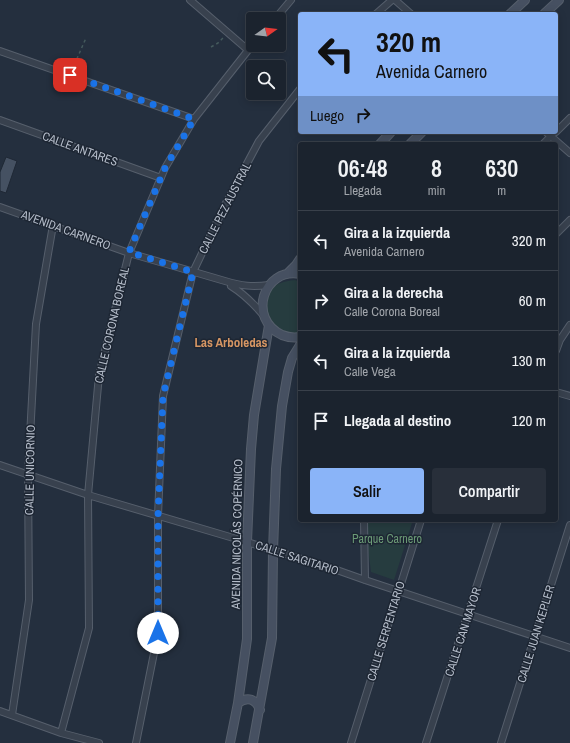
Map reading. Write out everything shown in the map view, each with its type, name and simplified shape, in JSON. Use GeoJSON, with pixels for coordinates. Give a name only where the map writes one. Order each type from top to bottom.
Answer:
{"type":"FeatureCollection","features":[{"type":"Feature","properties":{"kind":"main road"},"geometry":{"type":"LineString","coordinates":[[512,12],[525,0]]}},
{"type":"Feature","properties":{"kind":"main road"},"geometry":{"type":"LineString","coordinates":[[546,12],[559,0]]}},
{"type":"Feature","properties":{"kind":"main road"},"geometry":{"type":"LineString","coordinates":[[382,142],[389,134]]}},
{"type":"Feature","properties":{"kind":"main road"},"geometry":{"type":"LineString","coordinates":[[412,142],[420,134]]}},
{"type":"Feature","properties":{"kind":"main road"},"geometry":{"type":"LineString","coordinates":[[287,274],[298,262]]}},
{"type":"Feature","properties":{"kind":"main road"},"geometry":{"type":"LineString","coordinates":[[298,274],[287,274],[277,278],[269,285],[264,294],[262,305],[264,316],[269,325],[276,332],[286,337],[298,338]]}},
{"type":"Feature","properties":{"kind":"main road","name":"AVENIDA NICOLÁS COPÉRNICO"},"geometry":{"type":"LineString","coordinates":[[230,743],[238,704],[247,639],[247,542],[251,449],[254,415],[269,325]]}},
{"type":"Feature","properties":{"kind":"main road"},"geometry":{"type":"LineString","coordinates":[[253,743],[272,638],[276,469],[282,406],[288,372],[292,358],[298,348]]}},
{"type":"Feature","properties":{"kind":"main road"},"geometry":{"type":"LineString","coordinates":[[238,704],[242,700],[248,699],[254,701],[260,710]]}},
{"type":"Feature","properties":{"kind":"street"},"geometry":{"type":"LineString","coordinates":[[190,0],[246,48]]}},
{"type":"Feature","properties":{"kind":"street"},"geometry":{"type":"LineString","coordinates":[[281,12],[291,0]]}},
{"type":"Feature","properties":{"kind":"street"},"geometry":{"type":"LineString","coordinates":[[378,12],[392,0]]}},
{"type":"Feature","properties":{"kind":"street"},"geometry":{"type":"LineString","coordinates":[[395,0],[409,12]]}},
{"type":"Feature","properties":{"kind":"street"},"geometry":{"type":"LineString","coordinates":[[0,51],[194,119]]}},
{"type":"Feature","properties":{"kind":"street","name":"CALLE CORONA BOREAL"},"geometry":{"type":"LineString","coordinates":[[61,733],[89,628],[88,496],[99,375],[129,252],[165,168],[194,119],[246,52]]}},
{"type":"Feature","properties":{"kind":"street","name":"CALLE PEZ AUSTRAL"},"geometry":{"type":"LineString","coordinates":[[136,743],[158,633],[158,516],[163,396],[193,272],[225,205],[259,141],[298,92]]}},
{"type":"Feature","properties":{"kind":"street"},"geometry":{"type":"LineString","coordinates":[[558,128],[570,118]]}},
{"type":"Feature","properties":{"kind":"street","name":"CALLE ANTARES"},"geometry":{"type":"LineString","coordinates":[[0,120],[160,178]]}},
{"type":"Feature","properties":{"kind":"street"},"geometry":{"type":"LineString","coordinates":[[545,142],[551,134]]}},
{"type":"Feature","properties":{"kind":"street"},"geometry":{"type":"LineString","coordinates":[[553,134],[570,153]]}},
{"type":"Feature","properties":{"kind":"street","name":"AVENIDA CARNERO"},"geometry":{"type":"LineString","coordinates":[[0,207],[129,252],[239,286],[269,285]]}},
{"type":"Feature","properties":{"kind":"street"},"geometry":{"type":"LineString","coordinates":[[558,232],[570,220]]}},
{"type":"Feature","properties":{"kind":"street","name":"CALLE UNICORNIO"},"geometry":{"type":"LineString","coordinates":[[12,715],[29,600],[28,474],[36,324],[53,226]]}},
{"type":"Feature","properties":{"kind":"street","name":"AVENIDA CARNERO"},"geometry":{"type":"LineString","coordinates":[[225,281],[252,302],[264,316]]}},
{"type":"Feature","properties":{"kind":"street"},"geometry":{"type":"LineString","coordinates":[[558,346],[570,325]]}},
{"type":"Feature","properties":{"kind":"street"},"geometry":{"type":"LineString","coordinates":[[558,393],[570,396]]}},
{"type":"Feature","properties":{"kind":"street","name":"CALLE SAGITARIO"},"geometry":{"type":"LineString","coordinates":[[0,465],[88,496],[334,569],[398,592],[570,648]]}},
{"type":"Feature","properties":{"kind":"street"},"geometry":{"type":"LineString","coordinates":[[364,522],[365,580]]}},
{"type":"Feature","properties":{"kind":"street","name":"CALLE SERPENTARIO"},"geometry":{"type":"LineString","coordinates":[[351,743],[420,522]]}},
{"type":"Feature","properties":{"kind":"street","name":"CALLE CAN MAYOR"},"geometry":{"type":"LineString","coordinates":[[426,743],[469,614],[497,522]]}},
{"type":"Feature","properties":{"kind":"street","name":"CALLE JUAN KEPLER"},"geometry":{"type":"LineString","coordinates":[[501,743],[570,524]]}},
{"type":"Feature","properties":{"kind":"street"},"geometry":{"type":"LineString","coordinates":[[0,710],[61,733],[99,743]]}},
{"type":"Feature","properties":{"kind":"path"},"geometry":{"type":"LineString","coordinates":[[211,47],[223,39],[226,32]]}},
{"type":"Feature","properties":{"kind":"path"},"geometry":{"type":"LineString","coordinates":[[70,75],[86,38]]}},
{"type":"Feature","properties":{"kind":"green space"},"geometry":{"type":"Polygon","coordinates":[[[286,281],[298,281],[298,335],[288,336],[266,318],[265,300],[268,294],[278,284],[286,281]]]}},
{"type":"Feature","properties":{"kind":"green space","name":"Parque Carnero"},"geometry":{"type":"Polygon","coordinates":[[[368,522],[412,522],[394,580],[371,572],[367,541],[368,522]]]}},
{"type":"Feature","properties":{"kind":"building"},"geometry":{"type":"Polygon","coordinates":[[[6,157],[17,161],[6,193],[0,191],[0,172],[6,157]]]}},
{"type":"Feature","properties":{"kind":"district","name":"Las Arboledas"},"geometry":{"type":"Point","coordinates":[231,342]}},
{"type":"Feature","properties":{"kind":"route"},"geometry":{"type":"LineString","coordinates":[[70,75],[194,119],[165,168],[129,252],[193,272],[163,396],[158,516],[158,633]]}}]}
